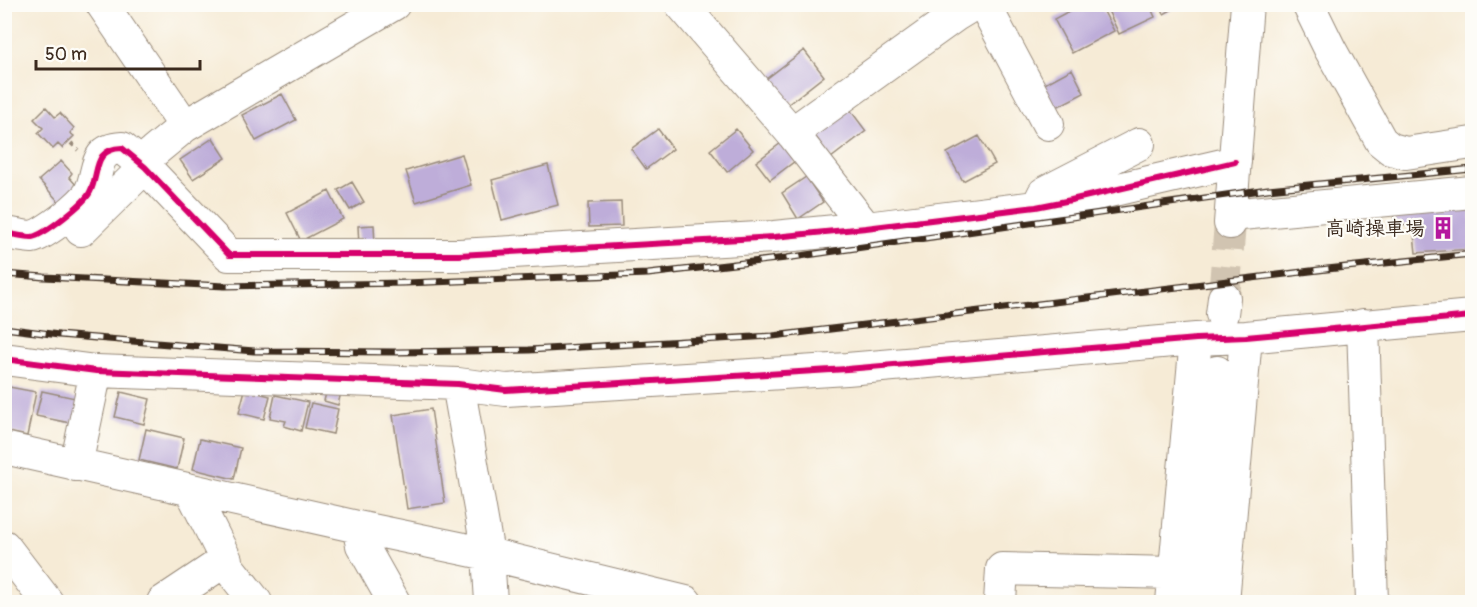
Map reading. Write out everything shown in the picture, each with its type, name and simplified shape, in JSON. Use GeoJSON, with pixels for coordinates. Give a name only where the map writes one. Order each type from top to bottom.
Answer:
{"type":"FeatureCollection","features":[{"type":"Feature","properties":{"kind":"street"},"geometry":{"type":"LineString","coordinates":[[102,4],[185,126]]}},
{"type":"Feature","properties":{"kind":"street"},"geometry":{"type":"LineString","coordinates":[[4,244],[35,249],[63,243],[74,236],[145,167],[151,154],[185,126],[394,4]]}},
{"type":"Feature","properties":{"kind":"street"},"geometry":{"type":"LineString","coordinates":[[681,4],[792,133],[866,228]]}},
{"type":"Feature","properties":{"kind":"street"},"geometry":{"type":"LineString","coordinates":[[792,133],[974,4]]}},
{"type":"Feature","properties":{"kind":"street"},"geometry":{"type":"LineString","coordinates":[[984,4],[1048,124]]}},
{"type":"Feature","properties":{"kind":"street"},"geometry":{"type":"LineString","coordinates":[[1247,4],[1230,219],[1473,192]]}},
{"type":"Feature","properties":{"kind":"street"},"geometry":{"type":"LineString","coordinates":[[1308,4],[1381,141],[1391,149],[1406,153],[1473,143]]}},
{"type":"Feature","properties":{"kind":"street"},"geometry":{"type":"LineString","coordinates":[[1036,207],[1044,194],[1139,144]]}},
{"type":"Feature","properties":{"kind":"street"},"geometry":{"type":"LineString","coordinates":[[4,233],[32,237],[43,233],[71,213],[91,192],[100,158],[114,148],[122,148],[145,167],[229,255],[459,255],[774,237],[1036,207],[1235,162]]}},
{"type":"Feature","properties":{"kind":"street"},"geometry":{"type":"LineString","coordinates":[[4,359],[96,371],[458,384],[506,390],[848,369],[1473,316]]}},
{"type":"Feature","properties":{"kind":"street"},"geometry":{"type":"LineString","coordinates":[[1363,326],[1372,603]]}},
{"type":"Feature","properties":{"kind":"street"},"geometry":{"type":"LineString","coordinates":[[1223,603],[1246,337]]}},
{"type":"Feature","properties":{"kind":"street"},"geometry":{"type":"LineString","coordinates":[[1000,603],[1002,569],[1173,588],[1196,339]]}},
{"type":"Feature","properties":{"kind":"street"},"geometry":{"type":"LineString","coordinates":[[76,465],[96,371]]}},
{"type":"Feature","properties":{"kind":"street"},"geometry":{"type":"LineString","coordinates":[[1201,603],[1217,372]]}},
{"type":"Feature","properties":{"kind":"street"},"geometry":{"type":"LineString","coordinates":[[458,384],[488,554],[491,603]]}},
{"type":"Feature","properties":{"kind":"street"},"geometry":{"type":"LineString","coordinates":[[4,448],[488,554],[669,601]]}},
{"type":"Feature","properties":{"kind":"street"},"geometry":{"type":"LineString","coordinates":[[191,490],[226,560],[224,562],[256,603]]}},
{"type":"Feature","properties":{"kind":"street"},"geometry":{"type":"LineString","coordinates":[[358,527],[362,545],[390,601]]}},
{"type":"Feature","properties":{"kind":"street"},"geometry":{"type":"LineString","coordinates":[[4,546],[47,603]]}},
{"type":"Feature","properties":{"kind":"street"},"geometry":{"type":"LineString","coordinates":[[163,603],[224,562]]}},
{"type":"Feature","properties":{"kind":"building"},"geometry":{"type":"Polygon","coordinates":[[[1082,4],[1100,4],[1114,31],[1072,53],[1054,19],[1082,4]]]}},
{"type":"Feature","properties":{"kind":"building"},"geometry":{"type":"Polygon","coordinates":[[[1105,4],[1149,4],[1155,17],[1119,34],[1105,4]]]}},
{"type":"Feature","properties":{"kind":"building"},"geometry":{"type":"Polygon","coordinates":[[[1158,4],[1182,4],[1164,14],[1158,4]]]}},
{"type":"Feature","properties":{"kind":"building"},"geometry":{"type":"Polygon","coordinates":[[[804,50],[824,76],[782,109],[761,83],[804,50]]]}},
{"type":"Feature","properties":{"kind":"building"},"geometry":{"type":"Polygon","coordinates":[[[1072,69],[1084,93],[1051,110],[1039,87],[1072,69]]]}},
{"type":"Feature","properties":{"kind":"building"},"geometry":{"type":"Polygon","coordinates":[[[282,94],[296,120],[256,141],[242,115],[282,94]]]}},
{"type":"Feature","properties":{"kind":"building"},"geometry":{"type":"Polygon","coordinates":[[[46,107],[55,117],[60,113],[74,128],[70,133],[74,136],[62,148],[58,144],[53,149],[38,133],[43,128],[34,119],[46,107]]]}},
{"type":"Feature","properties":{"kind":"building"},"geometry":{"type":"Polygon","coordinates":[[[848,107],[866,131],[831,158],[813,133],[848,107]]]}},
{"type":"Feature","properties":{"kind":"building"},"geometry":{"type":"Polygon","coordinates":[[[658,129],[673,149],[646,169],[631,149],[658,129]]]}},
{"type":"Feature","properties":{"kind":"building"},"geometry":{"type":"Polygon","coordinates":[[[736,129],[753,150],[727,172],[710,150],[736,129]]]}},
{"type":"Feature","properties":{"kind":"building"},"geometry":{"type":"Polygon","coordinates":[[[979,136],[995,164],[963,181],[947,153],[979,136]]]}},
{"type":"Feature","properties":{"kind":"building"},"geometry":{"type":"Polygon","coordinates":[[[213,138],[226,158],[193,179],[180,160],[213,138]]]}},
{"type":"Feature","properties":{"kind":"building"},"geometry":{"type":"Polygon","coordinates":[[[785,140],[799,158],[770,180],[756,162],[785,140]]]}},
{"type":"Feature","properties":{"kind":"building"},"geometry":{"type":"Polygon","coordinates":[[[462,154],[471,185],[416,202],[406,171],[462,154]]]}},
{"type":"Feature","properties":{"kind":"building"},"geometry":{"type":"Polygon","coordinates":[[[61,161],[72,173],[69,177],[78,187],[60,203],[39,180],[61,161]]]}},
{"type":"Feature","properties":{"kind":"building"},"geometry":{"type":"Polygon","coordinates":[[[548,165],[558,205],[502,220],[492,180],[548,165]]]}},
{"type":"Feature","properties":{"kind":"building"},"geometry":{"type":"Polygon","coordinates":[[[806,177],[823,202],[798,219],[782,193],[806,177]]]}},
{"type":"Feature","properties":{"kind":"building"},"geometry":{"type":"Polygon","coordinates":[[[352,182],[364,202],[350,210],[338,190],[352,182]]]}},
{"type":"Feature","properties":{"kind":"building"},"geometry":{"type":"Polygon","coordinates":[[[329,191],[343,219],[301,241],[287,213],[329,191]]]}},
{"type":"Feature","properties":{"kind":"building"},"geometry":{"type":"Polygon","coordinates":[[[621,202],[622,226],[589,227],[588,203],[621,202]]]}},
{"type":"Feature","properties":{"kind":"building","name":"高崎操車場"},"geometry":{"type":"Polygon","coordinates":[[[1471,205],[1472,249],[1416,253],[1413,225],[1395,226],[1393,211],[1471,205]]]}},
{"type":"Feature","properties":{"kind":"building"},"geometry":{"type":"Polygon","coordinates":[[[374,225],[375,245],[359,246],[358,226],[374,225]]]}},
{"type":"Feature","properties":{"kind":"building"},"geometry":{"type":"Polygon","coordinates":[[[4,386],[36,392],[27,436],[4,431],[4,386]]]}},
{"type":"Feature","properties":{"kind":"building"},"geometry":{"type":"Polygon","coordinates":[[[327,389],[341,392],[338,405],[324,401],[327,389]]]}},
{"type":"Feature","properties":{"kind":"building"},"geometry":{"type":"Polygon","coordinates":[[[245,390],[270,396],[264,419],[239,413],[245,390]]]}},
{"type":"Feature","properties":{"kind":"building"},"geometry":{"type":"Polygon","coordinates":[[[42,391],[80,399],[75,424],[36,416],[42,391]]]}},
{"type":"Feature","properties":{"kind":"building"},"geometry":{"type":"Polygon","coordinates":[[[121,392],[150,399],[144,424],[115,417],[121,392]]]}},
{"type":"Feature","properties":{"kind":"building"},"geometry":{"type":"Polygon","coordinates":[[[275,395],[308,402],[301,431],[284,426],[286,421],[270,418],[275,395]]]}},
{"type":"Feature","properties":{"kind":"building"},"geometry":{"type":"Polygon","coordinates":[[[311,403],[338,409],[333,434],[305,428],[311,403]]]}},
{"type":"Feature","properties":{"kind":"building"},"geometry":{"type":"Polygon","coordinates":[[[431,409],[445,503],[407,509],[393,415],[431,409]]]}},
{"type":"Feature","properties":{"kind":"building"},"geometry":{"type":"Polygon","coordinates":[[[146,429],[184,438],[177,469],[139,460],[146,429]]]}},
{"type":"Feature","properties":{"kind":"building"},"geometry":{"type":"Polygon","coordinates":[[[200,439],[241,448],[234,479],[193,469],[200,439]]]}},
{"type":"Feature","properties":{"kind":"tunnel"},"geometry":{"type":"LineString","coordinates":[[1224,298],[1230,223]]}},
{"type":"Feature","properties":{"kind":"railway"},"geometry":{"type":"LineString","coordinates":[[4,274],[225,286],[405,283],[648,274],[786,258],[1268,189],[1472,169]]}},
{"type":"Feature","properties":{"kind":"railway"},"geometry":{"type":"LineString","coordinates":[[4,328],[59,335],[254,351],[529,350],[773,336],[1327,269],[1472,254]]}},
{"type":"Feature","properties":{"kind":"cycle path"},"geometry":{"type":"LineString","coordinates":[[4,233],[32,237],[54,225],[87,197],[101,157],[112,149],[122,148],[145,167],[229,255],[459,255],[774,237],[1036,207],[1235,162]]}},
{"type":"Feature","properties":{"kind":"cycle path"},"geometry":{"type":"LineString","coordinates":[[4,359],[96,371],[458,384],[506,390],[847,369],[1196,339],[1246,337],[1472,316]]}},
{"type":"Feature","properties":{"kind":"place","name":"高崎操車場"},"geometry":{"type":"Point","coordinates":[1443,228]}}]}
